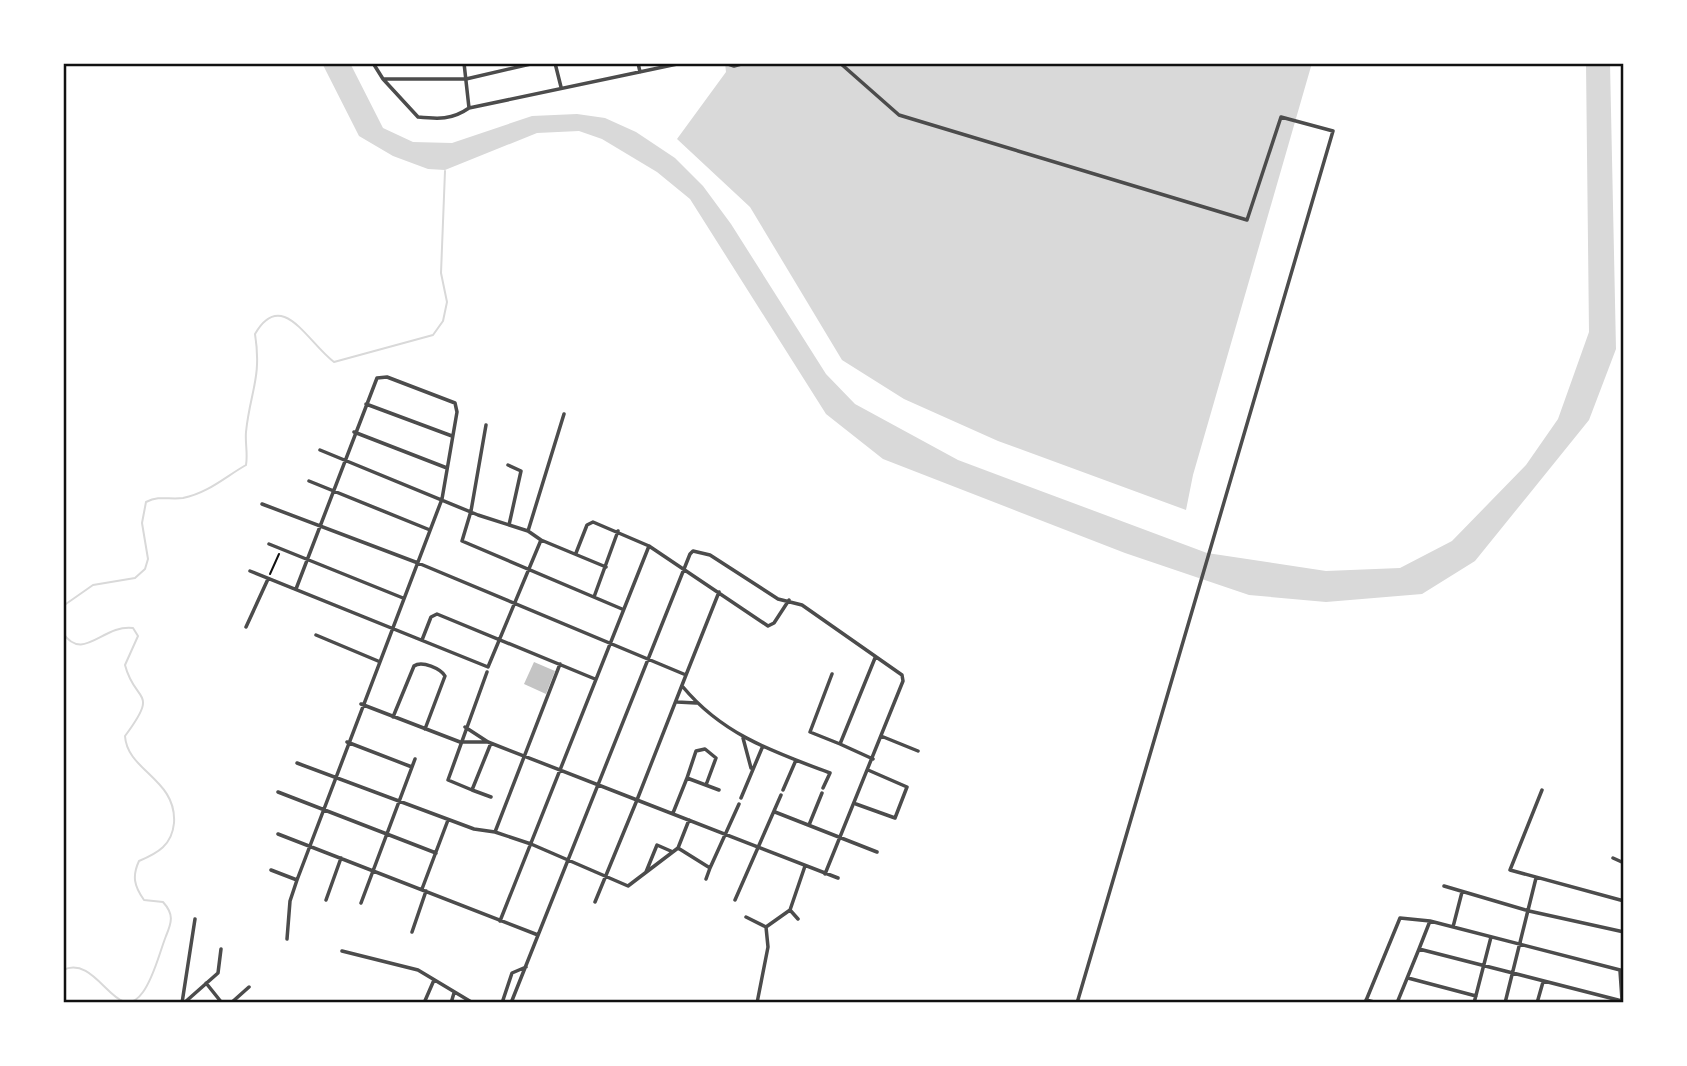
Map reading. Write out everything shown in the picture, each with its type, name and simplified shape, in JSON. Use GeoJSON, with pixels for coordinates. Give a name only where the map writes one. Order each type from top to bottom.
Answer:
{"type":"FeatureCollection","features":[{"type":"Feature","properties":{"kind":"street"},"geometry":{"type":"LineString","coordinates":[[373,63],[383,79],[418,117],[441,119],[457,116],[469,108],[682,63]]}},
{"type":"Feature","properties":{"kind":"street"},"geometry":{"type":"LineString","coordinates":[[464,63],[469,108]]}},
{"type":"Feature","properties":{"kind":"street"},"geometry":{"type":"LineString","coordinates":[[383,79],[466,79],[534,63]]}},
{"type":"Feature","properties":{"kind":"street"},"geometry":{"type":"LineString","coordinates":[[555,63],[561,87]]}},
{"type":"Feature","properties":{"kind":"street"},"geometry":{"type":"LineString","coordinates":[[638,63],[640,72]]}},
{"type":"Feature","properties":{"kind":"street"},"geometry":{"type":"LineString","coordinates":[[725,63],[734,66],[745,63]]}},
{"type":"Feature","properties":{"kind":"street"},"geometry":{"type":"LineString","coordinates":[[840,63],[899,115],[1247,220],[1281,117],[1333,131],[1077,1003]]}},
{"type":"Feature","properties":{"kind":"street"},"geometry":{"type":"LineString","coordinates":[[287,939],[290,901],[297,880],[347,742],[442,499],[457,412],[455,403],[387,377],[377,378],[354,432],[296,589]]}},
{"type":"Feature","properties":{"kind":"street"},"geometry":{"type":"LineString","coordinates":[[366,404],[453,436]]}},
{"type":"Feature","properties":{"kind":"street"},"geometry":{"type":"LineString","coordinates":[[528,531],[564,414]]}},
{"type":"Feature","properties":{"kind":"street"},"geometry":{"type":"LineString","coordinates":[[486,425],[471,511],[461,537],[462,541],[622,609]]}},
{"type":"Feature","properties":{"kind":"street"},"geometry":{"type":"LineString","coordinates":[[354,432],[447,468]]}},
{"type":"Feature","properties":{"kind":"street"},"geometry":{"type":"LineString","coordinates":[[320,450],[528,531],[541,540],[606,567]]}},
{"type":"Feature","properties":{"kind":"street"},"geometry":{"type":"LineString","coordinates":[[508,466],[521,471],[509,525]]}},
{"type":"Feature","properties":{"kind":"street"},"geometry":{"type":"LineString","coordinates":[[309,481],[431,530]]}},
{"type":"Feature","properties":{"kind":"street"},"geometry":{"type":"LineString","coordinates":[[262,505],[418,563],[686,675]]}},
{"type":"Feature","properties":{"kind":"street"},"geometry":{"type":"LineString","coordinates":[[576,554],[590,522],[618,531],[652,547],[768,626],[774,624],[789,600]]}},
{"type":"Feature","properties":{"kind":"street"},"geometry":{"type":"LineString","coordinates":[[594,597],[618,531]]}},
{"type":"Feature","properties":{"kind":"street"},"geometry":{"type":"LineString","coordinates":[[491,797],[447,779],[512,603],[530,571],[541,540]]}},
{"type":"Feature","properties":{"kind":"street"},"geometry":{"type":"LineString","coordinates":[[269,544],[403,598]]}},
{"type":"Feature","properties":{"kind":"street"},"geometry":{"type":"LineString","coordinates":[[500,921],[622,609],[652,547]]}},
{"type":"Feature","properties":{"kind":"street"},"geometry":{"type":"LineString","coordinates":[[510,1003],[690,554],[702,551],[775,597],[802,606],[903,677],[873,759],[825,874]]}},
{"type":"Feature","properties":{"kind":"street"},"geometry":{"type":"LineString","coordinates":[[250,571],[392,627],[487,669]]}},
{"type":"Feature","properties":{"kind":"street"},"geometry":{"type":"LineString","coordinates":[[246,627],[268,579]]}},
{"type":"Feature","properties":{"kind":"street"},"geometry":{"type":"LineString","coordinates":[[595,902],[719,592]]}},
{"type":"Feature","properties":{"kind":"street"},"geometry":{"type":"LineString","coordinates":[[422,640],[431,617],[437,614],[595,679]]}},
{"type":"Feature","properties":{"kind":"street"},"geometry":{"type":"LineString","coordinates":[[316,635],[378,661]]}},
{"type":"Feature","properties":{"kind":"street"},"geometry":{"type":"LineString","coordinates":[[839,744],[875,658]]}},
{"type":"Feature","properties":{"kind":"street"},"geometry":{"type":"LineString","coordinates":[[393,717],[414,666],[424,664],[443,672],[445,676],[425,729]]}},
{"type":"Feature","properties":{"kind":"street"},"geometry":{"type":"LineString","coordinates":[[495,832],[560,664]]}},
{"type":"Feature","properties":{"kind":"street"},"geometry":{"type":"LineString","coordinates":[[808,737],[832,674]]}},
{"type":"Feature","properties":{"kind":"street"},"geometry":{"type":"LineString","coordinates":[[682,687],[696,703],[743,738],[762,748],[830,773],[809,825]]}},
{"type":"Feature","properties":{"kind":"street"},"geometry":{"type":"LineString","coordinates":[[676,702],[696,703]]}},
{"type":"Feature","properties":{"kind":"street"},"geometry":{"type":"LineString","coordinates":[[362,704],[460,743],[490,743]]}},
{"type":"Feature","properties":{"kind":"street"},"geometry":{"type":"LineString","coordinates":[[465,727],[490,743],[838,878]]}},
{"type":"Feature","properties":{"kind":"street"},"geometry":{"type":"LineString","coordinates":[[810,732],[873,759]]}},
{"type":"Feature","properties":{"kind":"street"},"geometry":{"type":"LineString","coordinates":[[881,737],[918,751]]}},
{"type":"Feature","properties":{"kind":"street"},"geometry":{"type":"LineString","coordinates":[[743,738],[752,770]]}},
{"type":"Feature","properties":{"kind":"street"},"geometry":{"type":"LineString","coordinates":[[347,742],[412,767]]}},
{"type":"Feature","properties":{"kind":"street"},"geometry":{"type":"LineString","coordinates":[[472,790],[490,743]]}},
{"type":"Feature","properties":{"kind":"street"},"geometry":{"type":"LineString","coordinates":[[673,813],[696,751],[701,748],[716,758],[706,785]]}},
{"type":"Feature","properties":{"kind":"street"},"geometry":{"type":"LineString","coordinates":[[706,880],[762,748]]}},
{"type":"Feature","properties":{"kind":"street"},"geometry":{"type":"LineString","coordinates":[[361,903],[415,759]]}},
{"type":"Feature","properties":{"kind":"street"},"geometry":{"type":"LineString","coordinates":[[736,900],[796,760]]}},
{"type":"Feature","properties":{"kind":"street"},"geometry":{"type":"LineString","coordinates":[[297,763],[485,833],[495,832],[531,844],[628,886],[675,850],[689,820]]}},
{"type":"Feature","properties":{"kind":"street"},"geometry":{"type":"LineString","coordinates":[[855,804],[895,818],[907,787],[868,770]]}},
{"type":"Feature","properties":{"kind":"street"},"geometry":{"type":"LineString","coordinates":[[687,778],[719,790]]}},
{"type":"Feature","properties":{"kind":"street"},"geometry":{"type":"LineString","coordinates":[[1542,790],[1509,868],[1511,872],[1624,901]]}},
{"type":"Feature","properties":{"kind":"street"},"geometry":{"type":"LineString","coordinates":[[278,792],[436,853]]}},
{"type":"Feature","properties":{"kind":"street"},"geometry":{"type":"LineString","coordinates":[[775,812],[877,852]]}},
{"type":"Feature","properties":{"kind":"street"},"geometry":{"type":"LineString","coordinates":[[412,932],[448,820]]}},
{"type":"Feature","properties":{"kind":"street"},"geometry":{"type":"LineString","coordinates":[[278,834],[538,935]]}},
{"type":"Feature","properties":{"kind":"street"},"geometry":{"type":"LineString","coordinates":[[644,875],[657,845],[675,850],[710,868]]}},
{"type":"Feature","properties":{"kind":"street"},"geometry":{"type":"LineString","coordinates":[[326,900],[341,858]]}},
{"type":"Feature","properties":{"kind":"street"},"geometry":{"type":"LineString","coordinates":[[1613,858],[1624,863]]}},
{"type":"Feature","properties":{"kind":"street"},"geometry":{"type":"LineString","coordinates":[[766,928],[790,910],[805,866]]}},
{"type":"Feature","properties":{"kind":"street"},"geometry":{"type":"LineString","coordinates":[[271,870],[297,880]]}},
{"type":"Feature","properties":{"kind":"street"},"geometry":{"type":"LineString","coordinates":[[1505,1003],[1536,878]]}},
{"type":"Feature","properties":{"kind":"street"},"geometry":{"type":"LineString","coordinates":[[1444,886],[1529,911],[1624,932]]}},
{"type":"Feature","properties":{"kind":"street"},"geometry":{"type":"LineString","coordinates":[[1453,926],[1462,892]]}},
{"type":"Feature","properties":{"kind":"street"},"geometry":{"type":"LineString","coordinates":[[790,910],[798,919]]}},
{"type":"Feature","properties":{"kind":"street"},"geometry":{"type":"LineString","coordinates":[[746,917],[766,928]]}},
{"type":"Feature","properties":{"kind":"street"},"geometry":{"type":"LineString","coordinates":[[1378,1003],[1365,1002],[1400,918],[1453,926],[1519,946],[1622,971],[1622,1002],[1419,949]]}},
{"type":"Feature","properties":{"kind":"street"},"geometry":{"type":"LineString","coordinates":[[183,1003],[195,919]]}},
{"type":"Feature","properties":{"kind":"street"},"geometry":{"type":"LineString","coordinates":[[1397,1003],[1430,921]]}},
{"type":"Feature","properties":{"kind":"street"},"geometry":{"type":"LineString","coordinates":[[757,1003],[768,947],[766,928]]}},
{"type":"Feature","properties":{"kind":"street"},"geometry":{"type":"LineString","coordinates":[[1474,1003],[1492,937]]}},
{"type":"Feature","properties":{"kind":"street"},"geometry":{"type":"LineString","coordinates":[[183,1003],[215,975],[221,949]]}},
{"type":"Feature","properties":{"kind":"street"},"geometry":{"type":"LineString","coordinates":[[342,951],[418,970],[472,1003]]}},
{"type":"Feature","properties":{"kind":"street"},"geometry":{"type":"LineString","coordinates":[[502,1003],[512,973],[526,967]]}},
{"type":"Feature","properties":{"kind":"street"},"geometry":{"type":"LineString","coordinates":[[1408,978],[1476,996]]}},
{"type":"Feature","properties":{"kind":"street"},"geometry":{"type":"LineString","coordinates":[[424,1003],[434,980]]}},
{"type":"Feature","properties":{"kind":"street"},"geometry":{"type":"LineString","coordinates":[[1538,1003],[1543,982]]}},
{"type":"Feature","properties":{"kind":"street"},"geometry":{"type":"LineString","coordinates":[[206,983],[222,1003]]}},
{"type":"Feature","properties":{"kind":"street"},"geometry":{"type":"LineString","coordinates":[[230,1003],[249,987]]}},
{"type":"Feature","properties":{"kind":"street"},"geometry":{"type":"LineString","coordinates":[[451,1003],[454,993]]}},
{"type":"Feature","properties":{"kind":"path"},"geometry":{"type":"LineString","coordinates":[[268,579],[280,549]]}},
{"type":"Feature","properties":{"kind":"shaded area"},"geometry":{"type":"Polygon","coordinates":[[[322,63],[350,63],[383,128],[413,142],[452,143],[532,116],[577,114],[605,118],[636,132],[675,158],[703,186],[731,224],[826,374],[855,404],[958,460],[1207,553],[1326,571],[1400,568],[1452,541],[1526,465],[1558,419],[1589,332],[1586,63],[1610,63],[1616,349],[1589,420],[1475,561],[1422,594],[1326,602],[1249,595],[1125,553],[883,459],[826,414],[690,199],[657,172],[602,139],[579,131],[537,133],[445,170],[428,169],[393,156],[359,136],[322,63]]]}},
{"type":"Feature","properties":{"kind":"shaded area"},"geometry":{"type":"Polygon","coordinates":[[[725,63],[1312,63],[1193,475],[1186,510],[998,441],[904,399],[842,360],[750,207],[677,139],[726,72],[725,63]]]}},
{"type":"Feature","properties":{"kind":"building"},"geometry":{"type":"Polygon","coordinates":[[[534,662],[555,671],[546,694],[524,684],[534,662]]]}},
{"type":"Feature","properties":{"kind":"waterway"},"geometry":{"type":"LineString","coordinates":[[63,606],[93,585],[135,578],[145,569],[148,559],[142,523],[146,502],[192,496],[246,465],[246,432],[257,362],[255,334],[265,321],[275,316],[285,317],[305,332],[334,362],[433,335],[443,321],[447,302],[441,273],[445,171]]}},
{"type":"Feature","properties":{"kind":"waterway"},"geometry":{"type":"LineString","coordinates":[[63,633],[78,644],[86,644],[122,628],[133,628],[138,636],[125,665],[143,703],[125,736],[134,758],[168,796],[173,808],[174,823],[167,843],[139,861],[135,871],[136,885],[144,900],[163,902],[171,918],[153,972],[143,992],[134,1001],[124,1002],[87,971],[75,968],[63,970]]}}]}
